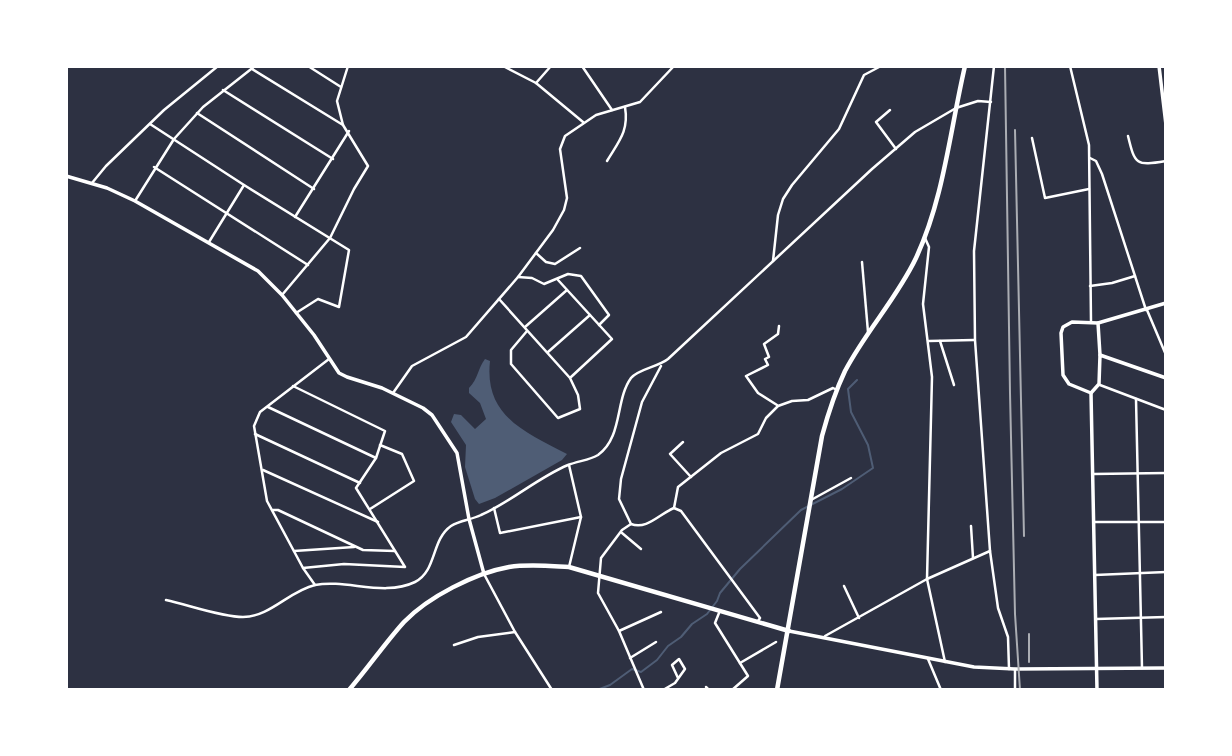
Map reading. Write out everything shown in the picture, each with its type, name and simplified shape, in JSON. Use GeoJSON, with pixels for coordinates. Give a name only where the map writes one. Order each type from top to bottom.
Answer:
{"type":"FeatureCollection","features":[{"type":"Feature","properties":{"kind":"main road"},"geometry":{"type":"LineString","coordinates":[[777,689],[822,436],[837,390],[868,332],[914,261],[925,237],[937,202],[965,66]]}},
{"type":"Feature","properties":{"kind":"main road"},"geometry":{"type":"LineString","coordinates":[[349,690],[405,621],[436,596],[484,574],[518,566],[569,567],[789,631]]}},
{"type":"Feature","properties":{"kind":"street"},"geometry":{"type":"LineString","coordinates":[[92,183],[150,124],[218,66]]}},
{"type":"Feature","properties":{"kind":"street"},"geometry":{"type":"LineString","coordinates":[[308,66],[341,87]]}},
{"type":"Feature","properties":{"kind":"street"},"geometry":{"type":"LineString","coordinates":[[343,125],[337,101],[348,66]]}},
{"type":"Feature","properties":{"kind":"street"},"geometry":{"type":"LineString","coordinates":[[503,66],[536,83],[583,122]]}},
{"type":"Feature","properties":{"kind":"street"},"geometry":{"type":"LineString","coordinates":[[582,66],[612,110]]}},
{"type":"Feature","properties":{"kind":"street"},"geometry":{"type":"LineString","coordinates":[[773,261],[778,215],[783,199],[839,129],[864,75],[881,66]]}},
{"type":"Feature","properties":{"kind":"street"},"geometry":{"type":"LineString","coordinates":[[994,66],[974,251],[975,340],[990,551],[998,608],[1008,637],[1009,669]]}},
{"type":"Feature","properties":{"kind":"street"},"geometry":{"type":"LineString","coordinates":[[1070,66],[1089,145],[1091,321]]}},
{"type":"Feature","properties":{"kind":"street"},"geometry":{"type":"LineString","coordinates":[[1160,66],[1166,125]]}},
{"type":"Feature","properties":{"kind":"street"},"geometry":{"type":"LineString","coordinates":[[536,83],[549,67]]}},
{"type":"Feature","properties":{"kind":"street"},"geometry":{"type":"LineString","coordinates":[[393,393],[412,366],[466,337],[518,277],[553,230],[564,210],[566,185],[561,141],[583,122],[640,102],[672,67]]}},
{"type":"Feature","properties":{"kind":"street"},"geometry":{"type":"LineString","coordinates":[[135,201],[154,167],[197,113],[254,68],[343,125],[368,166],[354,188],[330,238],[282,295]]}},
{"type":"Feature","properties":{"kind":"street"},"geometry":{"type":"LineString","coordinates":[[223,90],[333,159]]}},
{"type":"Feature","properties":{"kind":"street"},"geometry":{"type":"LineString","coordinates":[[837,390],[833,388],[808,400],[778,406],[766,418],[758,435],[721,453],[678,487],[674,508],[648,524],[631,524],[619,499],[623,469],[642,402],[662,364],[896,149],[929,122],[956,108],[978,101],[991,102]]}},
{"type":"Feature","properties":{"kind":"street"},"geometry":{"type":"LineString","coordinates":[[607,161],[628,122],[625,107]]}},
{"type":"Feature","properties":{"kind":"street"},"geometry":{"type":"LineString","coordinates":[[890,110],[876,122],[896,149]]}},
{"type":"Feature","properties":{"kind":"street"},"geometry":{"type":"LineString","coordinates":[[197,113],[314,189]]}},
{"type":"Feature","properties":{"kind":"street"},"geometry":{"type":"LineString","coordinates":[[150,124],[349,250],[339,307],[318,299],[296,313]]}},
{"type":"Feature","properties":{"kind":"street"},"geometry":{"type":"LineString","coordinates":[[295,217],[349,131]]}},
{"type":"Feature","properties":{"kind":"street"},"geometry":{"type":"LineString","coordinates":[[1128,136],[1137,162],[1142,165],[1166,161]]}},
{"type":"Feature","properties":{"kind":"street"},"geometry":{"type":"LineString","coordinates":[[1032,138],[1045,198],[1090,189]]}},
{"type":"Feature","properties":{"kind":"street"},"geometry":{"type":"LineString","coordinates":[[1090,158],[1096,161],[1102,174],[1146,309],[1166,355]]}},
{"type":"Feature","properties":{"kind":"street"},"geometry":{"type":"LineString","coordinates":[[154,167],[309,265]]}},
{"type":"Feature","properties":{"kind":"street"},"geometry":{"type":"LineString","coordinates":[[66,176],[92,183],[135,201],[258,271],[282,295],[339,373],[393,393],[432,415],[451,444],[460,464],[469,519],[484,574],[552,690]]}},
{"type":"Feature","properties":{"kind":"street"},"geometry":{"type":"LineString","coordinates":[[209,242],[244,186]]}},
{"type":"Feature","properties":{"kind":"street"},"geometry":{"type":"LineString","coordinates":[[925,237],[929,247],[923,304],[932,377],[928,579],[945,662]]}},
{"type":"Feature","properties":{"kind":"street"},"geometry":{"type":"LineString","coordinates":[[536,253],[546,262],[555,264],[580,248]]}},
{"type":"Feature","properties":{"kind":"street"},"geometry":{"type":"LineString","coordinates":[[862,262],[868,332]]}},
{"type":"Feature","properties":{"kind":"street"},"geometry":{"type":"LineString","coordinates":[[518,277],[532,278],[544,284],[568,274],[581,276],[609,315],[599,325]]}},
{"type":"Feature","properties":{"kind":"street"},"geometry":{"type":"LineString","coordinates":[[1090,286],[1135,276]]}},
{"type":"Feature","properties":{"kind":"street"},"geometry":{"type":"LineString","coordinates":[[558,279],[612,339],[570,378]]}},
{"type":"Feature","properties":{"kind":"street"},"geometry":{"type":"LineString","coordinates":[[499,299],[525,329],[570,378],[578,395],[580,409],[558,418],[509,359],[514,345],[525,329],[567,290]]}},
{"type":"Feature","properties":{"kind":"street"},"geometry":{"type":"LineString","coordinates":[[1091,393],[1069,384],[1063,375],[1063,327],[1072,322],[1098,323],[1166,303]]}},
{"type":"Feature","properties":{"kind":"street"},"geometry":{"type":"LineString","coordinates":[[547,353],[590,315]]}},
{"type":"Feature","properties":{"kind":"street"},"geometry":{"type":"LineString","coordinates":[[1097,690],[1091,393],[1099,384],[1098,323]]}},
{"type":"Feature","properties":{"kind":"street"},"geometry":{"type":"LineString","coordinates":[[778,406],[758,393],[746,376],[768,365],[765,359],[769,357],[764,344],[778,334],[779,326]]}},
{"type":"Feature","properties":{"kind":"street"},"geometry":{"type":"LineString","coordinates":[[929,341],[975,340]]}},
{"type":"Feature","properties":{"kind":"street"},"geometry":{"type":"LineString","coordinates":[[940,341],[954,384]]}},
{"type":"Feature","properties":{"kind":"street"},"geometry":{"type":"LineString","coordinates":[[1100,355],[1166,377]]}},
{"type":"Feature","properties":{"kind":"street"},"geometry":{"type":"LineString","coordinates":[[316,585],[303,568],[264,490],[256,418],[329,359]]}},
{"type":"Feature","properties":{"kind":"street"},"geometry":{"type":"LineString","coordinates":[[166,600],[229,616],[246,617],[257,615],[316,585],[382,587],[404,586],[415,582],[422,578],[429,568],[440,537],[459,521],[494,507],[569,465],[597,456],[611,439],[632,376],[662,364]]}},
{"type":"Feature","properties":{"kind":"street"},"geometry":{"type":"LineString","coordinates":[[1099,384],[1166,410]]}},
{"type":"Feature","properties":{"kind":"street"},"geometry":{"type":"LineString","coordinates":[[293,386],[385,431],[376,458],[356,488],[405,567],[344,564],[303,568]]}},
{"type":"Feature","properties":{"kind":"street"},"geometry":{"type":"LineString","coordinates":[[1136,399],[1142,668]]}},
{"type":"Feature","properties":{"kind":"street"},"geometry":{"type":"LineString","coordinates":[[267,407],[376,458]]}},
{"type":"Feature","properties":{"kind":"street"},"geometry":{"type":"LineString","coordinates":[[256,435],[359,483]]}},
{"type":"Feature","properties":{"kind":"street"},"geometry":{"type":"LineString","coordinates":[[683,442],[670,454],[691,477]]}},
{"type":"Feature","properties":{"kind":"street"},"geometry":{"type":"LineString","coordinates":[[370,509],[414,481],[401,454],[380,445]]}},
{"type":"Feature","properties":{"kind":"street"},"geometry":{"type":"LineString","coordinates":[[569,465],[581,517],[569,567]]}},
{"type":"Feature","properties":{"kind":"street"},"geometry":{"type":"LineString","coordinates":[[261,470],[378,522]]}},
{"type":"Feature","properties":{"kind":"street"},"geometry":{"type":"LineString","coordinates":[[1093,474],[1166,473]]}},
{"type":"Feature","properties":{"kind":"street"},"geometry":{"type":"LineString","coordinates":[[811,500],[851,478]]}},
{"type":"Feature","properties":{"kind":"street"},"geometry":{"type":"LineString","coordinates":[[494,507],[500,533],[581,517]]}},
{"type":"Feature","properties":{"kind":"street"},"geometry":{"type":"LineString","coordinates":[[674,508],[681,511],[731,578],[760,618],[758,621]]}},
{"type":"Feature","properties":{"kind":"street"},"geometry":{"type":"LineString","coordinates":[[273,510],[363,550],[396,551]]}},
{"type":"Feature","properties":{"kind":"street"},"geometry":{"type":"LineString","coordinates":[[1094,522],[1166,522]]}},
{"type":"Feature","properties":{"kind":"street"},"geometry":{"type":"LineString","coordinates":[[631,524],[621,532],[601,558],[598,593],[619,631],[644,690]]}},
{"type":"Feature","properties":{"kind":"street"},"geometry":{"type":"LineString","coordinates":[[971,526],[974,558]]}},
{"type":"Feature","properties":{"kind":"street"},"geometry":{"type":"LineString","coordinates":[[621,532],[641,549]]}},
{"type":"Feature","properties":{"kind":"street"},"geometry":{"type":"LineString","coordinates":[[294,551],[357,547]]}},
{"type":"Feature","properties":{"kind":"street"},"geometry":{"type":"LineString","coordinates":[[822,638],[928,579],[990,551]]}},
{"type":"Feature","properties":{"kind":"street"},"geometry":{"type":"LineString","coordinates":[[1095,575],[1166,572]]}},
{"type":"Feature","properties":{"kind":"street"},"geometry":{"type":"LineString","coordinates":[[844,586],[859,618]]}},
{"type":"Feature","properties":{"kind":"street"},"geometry":{"type":"LineString","coordinates":[[721,610],[715,623],[748,676],[732,690]]}},
{"type":"Feature","properties":{"kind":"street"},"geometry":{"type":"LineString","coordinates":[[619,631],[661,612]]}},
{"type":"Feature","properties":{"kind":"street"},"geometry":{"type":"LineString","coordinates":[[1096,619],[1166,617]]}},
{"type":"Feature","properties":{"kind":"street"},"geometry":{"type":"LineString","coordinates":[[789,631],[945,662],[1009,669],[1166,668]]}},
{"type":"Feature","properties":{"kind":"street"},"geometry":{"type":"LineString","coordinates":[[454,645],[478,637],[516,632]]}},
{"type":"Feature","properties":{"kind":"street"},"geometry":{"type":"LineString","coordinates":[[630,658],[656,642]]}},
{"type":"Feature","properties":{"kind":"street"},"geometry":{"type":"LineString","coordinates":[[740,663],[776,642]]}},
{"type":"Feature","properties":{"kind":"street"},"geometry":{"type":"LineString","coordinates":[[663,690],[678,678],[685,669],[679,659],[672,665],[678,678]]}},
{"type":"Feature","properties":{"kind":"street"},"geometry":{"type":"LineString","coordinates":[[928,659],[941,690]]}},
{"type":"Feature","properties":{"kind":"street"},"geometry":{"type":"LineString","coordinates":[[1015,669],[1015,690]]}},
{"type":"Feature","properties":{"kind":"water"},"geometry":{"type":"Polygon","coordinates":[[[485,359],[490,361],[490,380],[494,396],[510,420],[536,438],[567,454],[562,460],[495,498],[479,504],[465,467],[466,445],[451,422],[454,414],[461,415],[475,429],[486,419],[480,403],[469,393],[469,388],[485,359]]]}},
{"type":"Feature","properties":{"kind":"waterway"},"geometry":{"type":"LineString","coordinates":[[597,690],[610,685],[632,669],[641,672],[657,660],[668,646],[707,614],[740,569],[801,510],[842,489],[873,468],[868,445],[851,412],[848,389],[857,380]]}},
{"type":"Feature","properties":{"kind":"railway"},"geometry":{"type":"LineString","coordinates":[[1005,66],[1015,614],[1020,690]]}},
{"type":"Feature","properties":{"kind":"railway"},"geometry":{"type":"LineString","coordinates":[[1015,130],[1024,536]]}},
{"type":"Feature","properties":{"kind":"railway"},"geometry":{"type":"LineString","coordinates":[[1029,634],[1029,662]]}}]}
